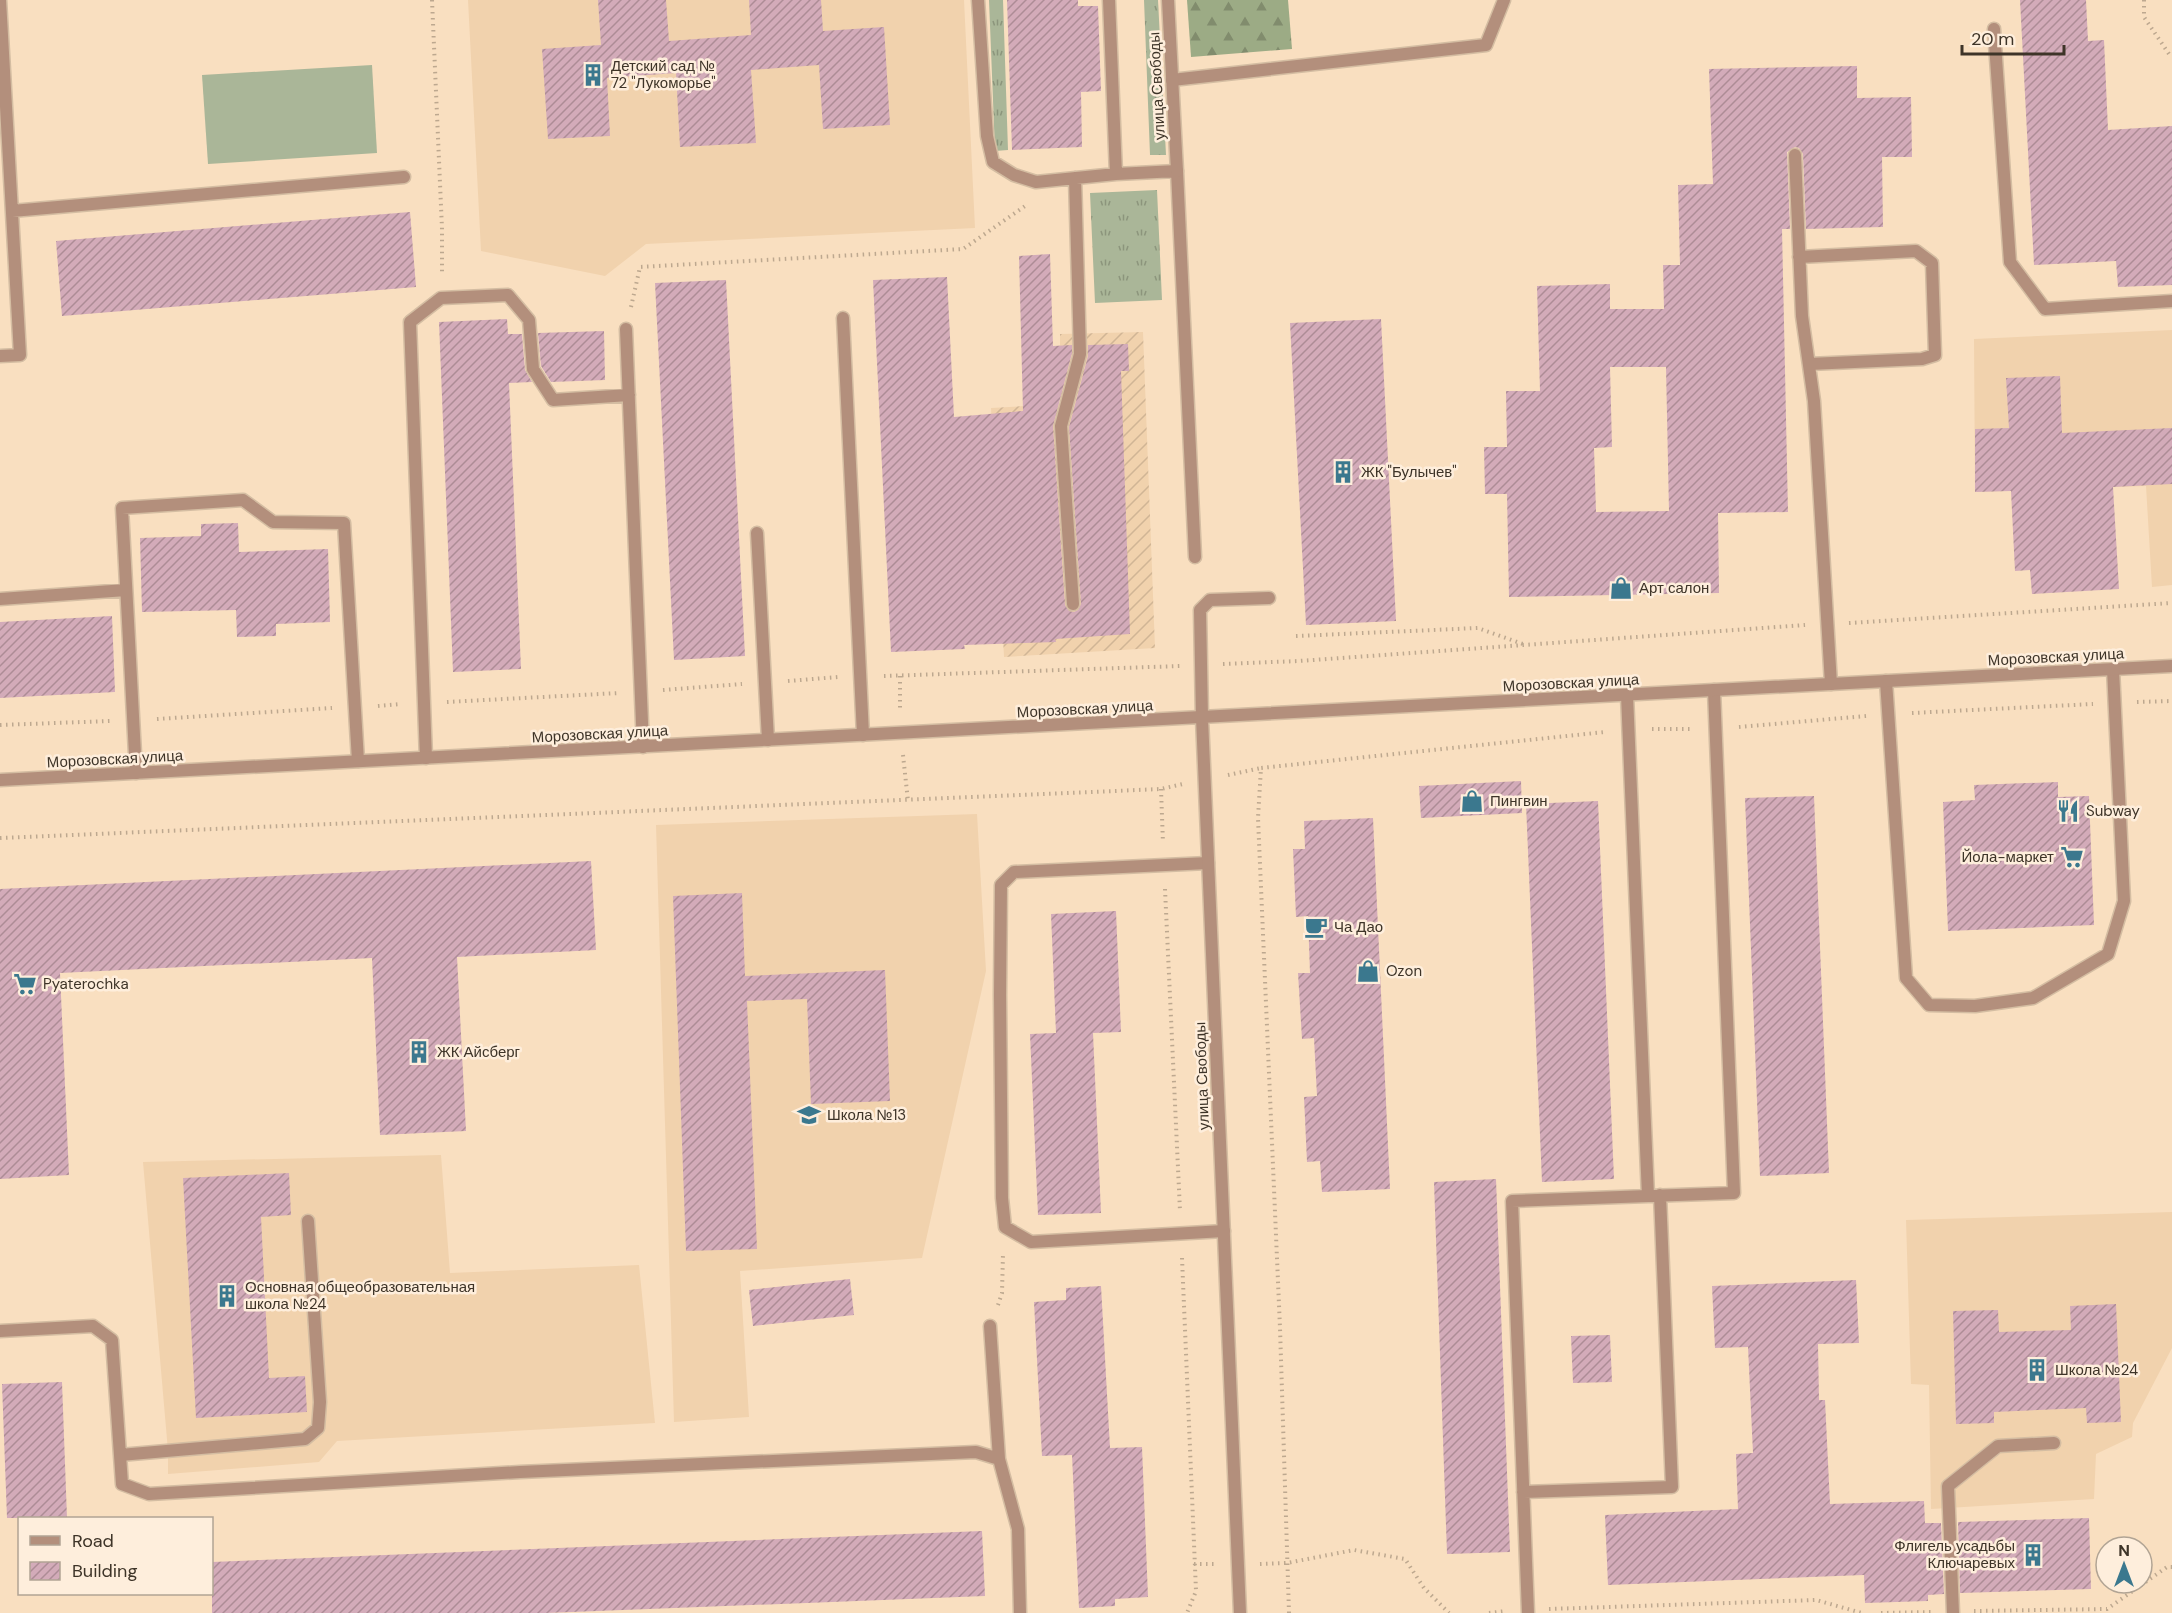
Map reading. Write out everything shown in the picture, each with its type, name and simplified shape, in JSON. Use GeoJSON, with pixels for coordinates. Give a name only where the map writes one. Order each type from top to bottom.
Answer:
{"type":"FeatureCollection","features":[{"type":"Feature","properties":{"kind":"street"},"geometry":{"type":"LineString","coordinates":[[0,0],[20,355],[0,356]]}},
{"type":"Feature","properties":{"kind":"street"},"geometry":{"type":"LineString","coordinates":[[978,0],[987,136],[993,162],[1014,175],[1036,182],[1177,171]]}},
{"type":"Feature","properties":{"kind":"street"},"geometry":{"type":"LineString","coordinates":[[1109,0],[1116,174]]}},
{"type":"Feature","properties":{"kind":"street","name":"улица Свободы"},"geometry":{"type":"LineString","coordinates":[[1168,0],[1195,558]]}},
{"type":"Feature","properties":{"kind":"street"},"geometry":{"type":"LineString","coordinates":[[1172,80],[1486,45],[1504,0]]}},
{"type":"Feature","properties":{"kind":"street"},"geometry":{"type":"LineString","coordinates":[[1994,29],[2010,262],[2045,309],[2172,301]]}},
{"type":"Feature","properties":{"kind":"street"},"geometry":{"type":"LineString","coordinates":[[1795,155],[1802,316],[1814,401],[1831,684]]}},
{"type":"Feature","properties":{"kind":"street"},"geometry":{"type":"LineString","coordinates":[[12,211],[404,177]]}},
{"type":"Feature","properties":{"kind":"street"},"geometry":{"type":"LineString","coordinates":[[1072,604],[1061,426],[1080,354],[1075,178]]}},
{"type":"Feature","properties":{"kind":"street"},"geometry":{"type":"LineString","coordinates":[[1799,257],[1917,251],[1932,263],[1935,355],[1922,359],[1809,364]]}},
{"type":"Feature","properties":{"kind":"street"},"geometry":{"type":"LineString","coordinates":[[426,758],[410,322],[441,298],[508,295],[529,320],[533,369],[553,400],[629,395]]}},
{"type":"Feature","properties":{"kind":"street"},"geometry":{"type":"LineString","coordinates":[[843,318],[863,735]]}},
{"type":"Feature","properties":{"kind":"street"},"geometry":{"type":"LineString","coordinates":[[626,329],[643,747]]}},
{"type":"Feature","properties":{"kind":"street"},"geometry":{"type":"LineString","coordinates":[[136,773],[122,508],[243,500],[273,522],[344,523],[358,761]]}},
{"type":"Feature","properties":{"kind":"street"},"geometry":{"type":"LineString","coordinates":[[757,533],[768,740]]}},
{"type":"Feature","properties":{"kind":"street"},"geometry":{"type":"LineString","coordinates":[[0,599],[126,590]]}},
{"type":"Feature","properties":{"kind":"street","name":"улица Свободы"},"geometry":{"type":"LineString","coordinates":[[1240,1613],[1202,718],[1200,610],[1210,600],[1269,598]]}},
{"type":"Feature","properties":{"kind":"street","name":"Морозовская улица"},"geometry":{"type":"LineString","coordinates":[[0,780],[2172,666]]}},
{"type":"Feature","properties":{"kind":"street"},"geometry":{"type":"LineString","coordinates":[[1886,681],[1906,978],[1929,1005],[1975,1006],[2033,998],[2108,954],[2124,901],[2113,669]]}},
{"type":"Feature","properties":{"kind":"street"},"geometry":{"type":"LineString","coordinates":[[1528,1613],[1512,1201],[1734,1192],[1714,690]]}},
{"type":"Feature","properties":{"kind":"street"},"geometry":{"type":"LineString","coordinates":[[1523,1492],[1672,1487],[1627,694]]}},
{"type":"Feature","properties":{"kind":"street"},"geometry":{"type":"LineString","coordinates":[[1208,863],[1014,872],[1001,885],[1002,1198],[1005,1227],[1030,1242],[1224,1231]]}},
{"type":"Feature","properties":{"kind":"street"},"geometry":{"type":"LineString","coordinates":[[120,1455],[305,1439],[318,1428],[320,1402],[309,1221]]}},
{"type":"Feature","properties":{"kind":"street"},"geometry":{"type":"LineString","coordinates":[[0,1331],[93,1326],[112,1340],[122,1484],[149,1494],[520,1472],[976,1452],[999,1459]]}},
{"type":"Feature","properties":{"kind":"street"},"geometry":{"type":"LineString","coordinates":[[990,1326],[999,1459],[1018,1530],[1020,1613]]}},
{"type":"Feature","properties":{"kind":"street"},"geometry":{"type":"LineString","coordinates":[[1953,1612],[1948,1486],[1998,1446],[2054,1443]]}},
{"type":"Feature","properties":{"kind":"path"},"geometry":{"type":"LineString","coordinates":[[432,0],[442,228],[441,298]]}},
{"type":"Feature","properties":{"kind":"path"},"geometry":{"type":"LineString","coordinates":[[2144,0],[2144,17],[2171,57]]}},
{"type":"Feature","properties":{"kind":"path"},"geometry":{"type":"LineString","coordinates":[[626,329],[640,267],[963,249],[1032,201]]}},
{"type":"Feature","properties":{"kind":"path"},"geometry":{"type":"LineString","coordinates":[[0,725],[133,720],[641,692],[860,676],[1299,661],[1827,624],[2172,603]]}},
{"type":"Feature","properties":{"kind":"path"},"geometry":{"type":"LineString","coordinates":[[1296,636],[1478,628],[1527,645]]}},
{"type":"Feature","properties":{"kind":"path"},"geometry":{"type":"LineString","coordinates":[[1289,1613],[1258,818],[1262,768],[1629,729],[1715,729],[1888,715],[2172,700]]}},
{"type":"Feature","properties":{"kind":"path"},"geometry":{"type":"LineString","coordinates":[[0,838],[1161,789],[1196,1591],[1187,1613]]}},
{"type":"Feature","properties":{"kind":"path"},"geometry":{"type":"LineString","coordinates":[[990,1326],[1002,1293],[1001,1275]]}},
{"type":"Feature","properties":{"kind":"path"},"geometry":{"type":"LineString","coordinates":[[1287,1563],[1354,1550],[1405,1559],[1424,1588],[1449,1613]]}},
{"type":"Feature","properties":{"kind":"path"},"geometry":{"type":"LineString","coordinates":[[1881,1613],[2108,1609],[2167,1567],[2172,1567]]}},
{"type":"Feature","properties":{"kind":"path"},"geometry":{"type":"LineString","coordinates":[[1567,1608],[1816,1600],[1862,1613]]}},
{"type":"Feature","properties":{"kind":"shaded area"},"geometry":{"type":"Polygon","coordinates":[[[468,0],[964,0],[975,228],[646,244],[605,276],[481,251],[468,0]]]}},
{"type":"Feature","properties":{"kind":"shaded area"},"geometry":{"type":"Polygon","coordinates":[[[2172,330],[2172,585],[2152,587],[2146,486],[1975,492],[1974,339],[2172,330]]]}},
{"type":"Feature","properties":{"kind":"shaded area"},"geometry":{"type":"Polygon","coordinates":[[[1143,332],[1155,648],[1004,657],[991,408],[1060,404],[1060,334],[1143,332]]]}},
{"type":"Feature","properties":{"kind":"shaded area","name":"Школа №13"},"geometry":{"type":"Polygon","coordinates":[[[977,814],[986,971],[922,1258],[740,1271],[749,1417],[674,1422],[656,825],[977,814]]]}},
{"type":"Feature","properties":{"kind":"shaded area"},"geometry":{"type":"Polygon","coordinates":[[[441,1155],[450,1273],[639,1265],[655,1423],[337,1441],[319,1462],[168,1474],[168,1451],[143,1162],[441,1155]]]}},
{"type":"Feature","properties":{"kind":"shaded area"},"geometry":{"type":"Polygon","coordinates":[[[2172,1212],[2172,1348],[2133,1423],[2132,1437],[2096,1454],[2094,1499],[1931,1509],[1929,1385],[1911,1384],[1906,1220],[2172,1212]]]}},
{"type":"Feature","properties":{"kind":"green space"},"geometry":{"type":"Polygon","coordinates":[[[989,0],[1003,0],[1008,150],[995,151],[989,0]]]}},
{"type":"Feature","properties":{"kind":"green space"},"geometry":{"type":"Polygon","coordinates":[[[1144,0],[1158,0],[1166,155],[1150,155],[1144,0]]]}},
{"type":"Feature","properties":{"kind":"green space"},"geometry":{"type":"Polygon","coordinates":[[[1187,0],[1288,0],[1292,49],[1191,57],[1187,0]]]}},
{"type":"Feature","properties":{"kind":"green space"},"geometry":{"type":"Polygon","coordinates":[[[372,65],[377,153],[208,164],[202,75],[372,65]]]}},
{"type":"Feature","properties":{"kind":"green space"},"geometry":{"type":"Polygon","coordinates":[[[1157,190],[1162,300],[1095,303],[1090,193],[1157,190]]]}},
{"type":"Feature","properties":{"kind":"building","name":"Детский сад № 72 \"Лукоморье\""},"geometry":{"type":"Polygon","coordinates":[[[598,0],[666,0],[669,41],[751,35],[749,0],[821,0],[823,31],[884,27],[890,125],[823,129],[819,65],[751,70],[756,143],[680,147],[676,73],[607,78],[610,136],[548,139],[542,49],[601,45],[598,0]]]}},
{"type":"Feature","properties":{"kind":"building"},"geometry":{"type":"Polygon","coordinates":[[[1007,0],[1078,0],[1078,6],[1098,6],[1101,91],[1081,92],[1082,147],[1012,150],[1007,0]]]}},
{"type":"Feature","properties":{"kind":"building"},"geometry":{"type":"Polygon","coordinates":[[[2020,0],[2086,0],[2088,41],[2104,40],[2108,130],[2172,126],[2172,285],[2118,287],[2116,261],[2034,265],[2020,0]]]}},
{"type":"Feature","properties":{"kind":"building"},"geometry":{"type":"Polygon","coordinates":[[[1857,66],[1857,98],[1911,97],[1912,157],[1882,157],[1883,227],[1806,229],[1803,154],[1799,148],[1795,147],[1787,152],[1790,229],[1782,229],[1788,512],[1718,513],[1719,593],[1509,597],[1507,494],[1485,494],[1484,447],[1507,447],[1506,391],[1540,391],[1537,286],[1610,284],[1610,309],[1664,309],[1663,265],[1680,265],[1678,185],[1713,184],[1709,69],[1857,66]],[[1610,367],[1612,447],[1594,448],[1596,512],[1669,511],[1666,367],[1610,367]]]}},
{"type":"Feature","properties":{"kind":"building"},"geometry":{"type":"Polygon","coordinates":[[[410,212],[416,287],[62,316],[56,241],[410,212]]]}},
{"type":"Feature","properties":{"kind":"building"},"geometry":{"type":"Polygon","coordinates":[[[1050,254],[1053,346],[1072,345],[1072,353],[1053,426],[1065,605],[1069,611],[1078,610],[1081,604],[1069,427],[1088,356],[1088,345],[1128,344],[1129,371],[1121,371],[1130,634],[1055,639],[1056,642],[964,645],[965,649],[891,652],[873,280],[947,277],[954,417],[1023,411],[1019,256],[1050,254]]]}},
{"type":"Feature","properties":{"kind":"building"},"geometry":{"type":"Polygon","coordinates":[[[726,280],[745,656],[674,660],[655,283],[726,280]]]}},
{"type":"Feature","properties":{"kind":"building"},"geometry":{"type":"Polygon","coordinates":[[[507,319],[508,334],[522,334],[525,370],[532,382],[509,383],[521,669],[453,672],[439,322],[507,319]]]}},
{"type":"Feature","properties":{"kind":"building","name":"ЖК \"Булычев\""},"geometry":{"type":"Polygon","coordinates":[[[1381,319],[1396,621],[1306,625],[1290,323],[1381,319]]]}},
{"type":"Feature","properties":{"kind":"building"},"geometry":{"type":"Polygon","coordinates":[[[604,331],[605,380],[551,382],[541,366],[538,333],[604,331]]]}},
{"type":"Feature","properties":{"kind":"building"},"geometry":{"type":"Polygon","coordinates":[[[2060,376],[2062,433],[2172,428],[2172,484],[2113,487],[2119,589],[2032,594],[2030,570],[2015,571],[2011,491],[1975,492],[1975,429],[2009,428],[2006,378],[2060,376]]]}},
{"type":"Feature","properties":{"kind":"building"},"geometry":{"type":"Polygon","coordinates":[[[238,523],[239,552],[328,549],[330,622],[276,624],[276,636],[237,637],[236,610],[142,612],[140,538],[201,536],[201,524],[238,523]]]}},
{"type":"Feature","properties":{"kind":"building"},"geometry":{"type":"Polygon","coordinates":[[[112,616],[115,692],[0,698],[0,622],[112,616]]]}},
{"type":"Feature","properties":{"kind":"building"},"geometry":{"type":"Polygon","coordinates":[[[1521,781],[1522,813],[1421,818],[1419,786],[1521,781]]]}},
{"type":"Feature","properties":{"kind":"building"},"geometry":{"type":"Polygon","coordinates":[[[2058,782],[2058,797],[2089,796],[2094,925],[1948,931],[1943,802],[1975,800],[1974,785],[2058,782]]]}},
{"type":"Feature","properties":{"kind":"building"},"geometry":{"type":"Polygon","coordinates":[[[1814,796],[1829,1173],[1760,1176],[1745,798],[1814,796]]]}},
{"type":"Feature","properties":{"kind":"building"},"geometry":{"type":"Polygon","coordinates":[[[1598,801],[1614,1179],[1542,1182],[1526,804],[1598,801]]]}},
{"type":"Feature","properties":{"kind":"building"},"geometry":{"type":"Polygon","coordinates":[[[1373,818],[1390,1189],[1322,1192],[1320,1161],[1307,1162],[1304,1097],[1317,1096],[1314,1038],[1302,1039],[1298,973],[1310,973],[1308,916],[1296,917],[1293,849],[1305,849],[1304,821],[1373,818]]]}},
{"type":"Feature","properties":{"kind":"building","name":"ЖК Айсберг"},"geometry":{"type":"Polygon","coordinates":[[[591,861],[596,950],[457,957],[466,1131],[380,1135],[372,958],[60,973],[69,1175],[0,1179],[0,889],[591,861]]]}},
{"type":"Feature","properties":{"kind":"building"},"geometry":{"type":"Polygon","coordinates":[[[742,893],[745,976],[885,970],[890,1101],[811,1104],[807,999],[747,1001],[757,1249],[686,1251],[673,896],[742,893]]]}},
{"type":"Feature","properties":{"kind":"building"},"geometry":{"type":"Polygon","coordinates":[[[1116,911],[1121,1032],[1093,1033],[1101,1213],[1038,1215],[1030,1034],[1056,1033],[1051,914],[1116,911]]]}},
{"type":"Feature","properties":{"kind":"building","name":"Основная общеобразовательная школа №24"},"geometry":{"type":"Polygon","coordinates":[[[289,1173],[291,1215],[261,1217],[269,1378],[305,1376],[307,1412],[196,1418],[183,1178],[289,1173]]]}},
{"type":"Feature","properties":{"kind":"building"},"geometry":{"type":"Polygon","coordinates":[[[1496,1179],[1510,1552],[1447,1554],[1434,1182],[1496,1179]]]}},
{"type":"Feature","properties":{"kind":"building"},"geometry":{"type":"Polygon","coordinates":[[[850,1279],[854,1315],[753,1326],[749,1290],[850,1279]]]}},
{"type":"Feature","properties":{"kind":"building"},"geometry":{"type":"Polygon","coordinates":[[[1856,1280],[1859,1343],[1818,1344],[1819,1400],[1825,1400],[1830,1504],[1924,1501],[1925,1523],[1941,1523],[1944,1594],[1928,1595],[1928,1601],[1865,1603],[1864,1575],[1608,1585],[1605,1515],[1738,1509],[1736,1454],[1753,1453],[1748,1347],[1715,1348],[1712,1286],[1856,1280]]]}},
{"type":"Feature","properties":{"kind":"building"},"geometry":{"type":"Polygon","coordinates":[[[1101,1286],[1110,1448],[1142,1447],[1148,1597],[1115,1599],[1115,1606],[1079,1608],[1072,1455],[1042,1456],[1034,1302],[1066,1300],[1066,1288],[1101,1286]]]}},
{"type":"Feature","properties":{"kind":"building","name":"Школа №24"},"geometry":{"type":"Polygon","coordinates":[[[2116,1304],[2121,1422],[2087,1423],[2086,1408],[1994,1412],[1994,1423],[1956,1424],[1953,1311],[1998,1310],[1999,1332],[2071,1330],[2070,1306],[2116,1304]]]}},
{"type":"Feature","properties":{"kind":"building"},"geometry":{"type":"Polygon","coordinates":[[[1610,1335],[1612,1382],[1573,1383],[1571,1336],[1610,1335]]]}},
{"type":"Feature","properties":{"kind":"building"},"geometry":{"type":"Polygon","coordinates":[[[62,1382],[67,1517],[7,1518],[2,1384],[62,1382]]]}},
{"type":"Feature","properties":{"kind":"building","name":"Флигель усадьбы Ключаревых"},"geometry":{"type":"Polygon","coordinates":[[[2089,1518],[2091,1589],[1960,1593],[1958,1522],[2089,1518]]]}},
{"type":"Feature","properties":{"kind":"building"},"geometry":{"type":"Polygon","coordinates":[[[982,1531],[985,1596],[546,1613],[212,1613],[213,1562],[982,1531]]]}},
{"type":"Feature","properties":{"kind":"place","name":"Детский сад № 72 \"Лукоморье\""},"geometry":{"type":"Point","coordinates":[593,75]}},
{"type":"Feature","properties":{"kind":"place","name":"ЖК \"Булычев\""},"geometry":{"type":"Point","coordinates":[1343,472]}},
{"type":"Feature","properties":{"kind":"place","name":"Арт салон"},"geometry":{"type":"Point","coordinates":[1621,588]}},
{"type":"Feature","properties":{"kind":"place","name":"Пингвин"},"geometry":{"type":"Point","coordinates":[1472,801]}},
{"type":"Feature","properties":{"kind":"place","name":"Subway"},"geometry":{"type":"Point","coordinates":[2068,811]}},
{"type":"Feature","properties":{"kind":"place","name":"Йола-маркет"},"geometry":{"type":"Point","coordinates":[2072,857]}},
{"type":"Feature","properties":{"kind":"place","name":"Ча Дао"},"geometry":{"type":"Point","coordinates":[1316,927]}},
{"type":"Feature","properties":{"kind":"place","name":"Ozon"},"geometry":{"type":"Point","coordinates":[1368,971]}},
{"type":"Feature","properties":{"kind":"place","name":"Pyaterochka"},"geometry":{"type":"Point","coordinates":[25,984]}},
{"type":"Feature","properties":{"kind":"place","name":"ЖК Айсберг"},"geometry":{"type":"Point","coordinates":[419,1052]}},
{"type":"Feature","properties":{"kind":"place","name":"Школа №13"},"geometry":{"type":"Point","coordinates":[809,1115]}},
{"type":"Feature","properties":{"kind":"place","name":"Основная общеобразовательная школа №24"},"geometry":{"type":"Point","coordinates":[227,1296]}},
{"type":"Feature","properties":{"kind":"place","name":"Школа №24"},"geometry":{"type":"Point","coordinates":[2037,1370]}},
{"type":"Feature","properties":{"kind":"place","name":"Флигель усадьбы Ключаревых"},"geometry":{"type":"Point","coordinates":[2033,1555]}}]}
